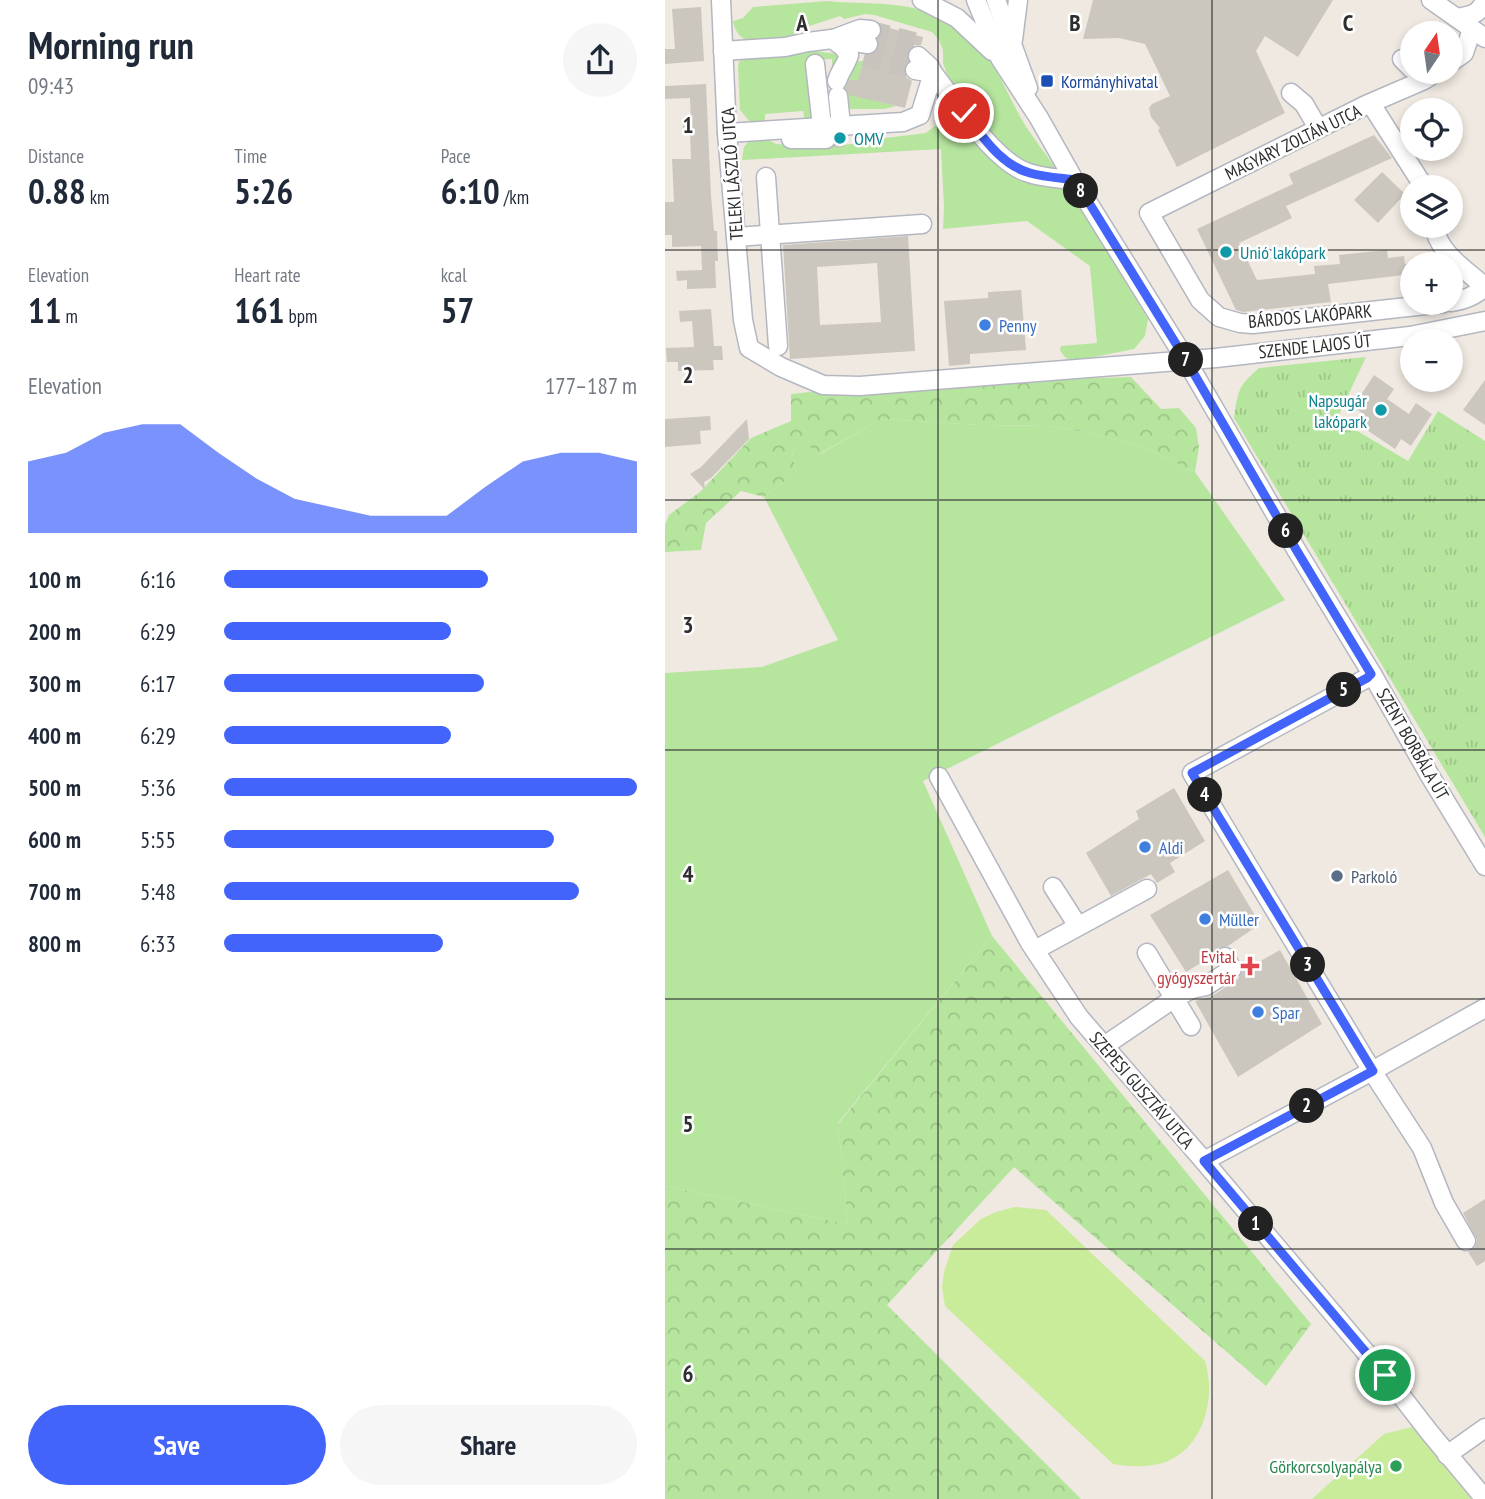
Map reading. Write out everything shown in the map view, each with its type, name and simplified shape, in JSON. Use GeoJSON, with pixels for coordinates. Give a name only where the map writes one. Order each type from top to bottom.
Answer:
{"type":"FeatureCollection","features":[{"type":"Feature","properties":{"kind":"street","name":"TELEKI LÁSZLÓ UTCA"},"geometry":{"type":"LineString","coordinates":[[721,0],[727,132],[743,320],[750,348]]}},
{"type":"Feature","properties":{"kind":"street"},"geometry":{"type":"LineString","coordinates":[[922,0],[957,18],[1006,53],[1018,0]]}},
{"type":"Feature","properties":{"kind":"street","name":"SZENT BORBÁLA ÚT"},"geometry":{"type":"LineString","coordinates":[[976,0],[1075,180],[1186,360],[1485,866]]}},
{"type":"Feature","properties":{"kind":"street","name":"SZENT BORBÁLA ÚT"},"geometry":{"type":"LineString","coordinates":[[996,0],[1006,53]]}},
{"type":"Feature","properties":{"kind":"street"},"geometry":{"type":"LineString","coordinates":[[1431,0],[1478,34],[1463,54]]}},
{"type":"Feature","properties":{"kind":"street"},"geometry":{"type":"LineString","coordinates":[[1457,18],[1480,11],[1485,1]]}},
{"type":"Feature","properties":{"kind":"street"},"geometry":{"type":"LineString","coordinates":[[723,51],[785,47],[832,39],[860,29],[868,44],[832,39]]}},
{"type":"Feature","properties":{"kind":"street"},"geometry":{"type":"LineString","coordinates":[[832,39],[849,55],[846,64],[832,83]]}},
{"type":"Feature","properties":{"kind":"street"},"geometry":{"type":"LineString","coordinates":[[727,132],[768,130],[792,139],[835,130],[902,122],[920,115],[923,62],[997,153],[1014,167],[1028,173],[1075,180]]}},
{"type":"Feature","properties":{"kind":"street"},"geometry":{"type":"LineString","coordinates":[[815,64],[832,83],[835,130]]}},
{"type":"Feature","properties":{"kind":"street","name":"MAGYARY ZOLTÁN UTCA"},"geometry":{"type":"LineString","coordinates":[[1149,213],[1371,104],[1400,83]]}},
{"type":"Feature","properties":{"kind":"street"},"geometry":{"type":"LineString","coordinates":[[1291,93],[1304,104],[1318,128]]}},
{"type":"Feature","properties":{"kind":"street"},"geometry":{"type":"LineString","coordinates":[[1371,104],[1416,175]]}},
{"type":"Feature","properties":{"kind":"street"},"geometry":{"type":"LineString","coordinates":[[766,177],[778,346]]}},
{"type":"Feature","properties":{"kind":"street","name":"BÁRDOS LAKÓPARK"},"geometry":{"type":"LineString","coordinates":[[1149,213],[1201,300],[1215,314],[1227,319],[1254,324],[1400,308]]}},
{"type":"Feature","properties":{"kind":"street"},"geometry":{"type":"LineString","coordinates":[[736,237],[922,224]]}},
{"type":"Feature","properties":{"kind":"street"},"geometry":{"type":"LineString","coordinates":[[1437,238],[1446,252],[1485,286],[1463,300]]}},
{"type":"Feature","properties":{"kind":"street","name":"SZENDE LAJOS ÚT"},"geometry":{"type":"LineString","coordinates":[[750,348],[781,367],[823,385],[860,386],[1216,358],[1410,336],[1485,321]]}},
{"type":"Feature","properties":{"kind":"street"},"geometry":{"type":"LineString","coordinates":[[1371,674],[1192,773],[1422,1148],[1444,1203],[1466,1241]]}},
{"type":"Feature","properties":{"kind":"street","name":"SZEPESI GUSZTÁV UTCA"},"geometry":{"type":"LineString","coordinates":[[939,777],[1035,950],[1079,1017],[1385,1375],[1485,1499]]}},
{"type":"Feature","properties":{"kind":"street"},"geometry":{"type":"LineString","coordinates":[[1053,887],[1077,926]]}},
{"type":"Feature","properties":{"kind":"street"},"geometry":{"type":"LineString","coordinates":[[1035,950],[1147,889]]}},
{"type":"Feature","properties":{"kind":"street"},"geometry":{"type":"LineString","coordinates":[[1147,953],[1191,1026]]}},
{"type":"Feature","properties":{"kind":"street"},"geometry":{"type":"LineString","coordinates":[[1104,1046],[1173,999],[1192,989],[1206,986],[1232,969],[1225,957]]}},
{"type":"Feature","properties":{"kind":"street"},"geometry":{"type":"LineString","coordinates":[[1204,1161],[1485,1008]]}},
{"type":"Feature","properties":{"kind":"street"},"geometry":{"type":"LineString","coordinates":[[1447,1455],[1485,1427]]}},
{"type":"Feature","properties":{"kind":"green space"},"geometry":{"type":"Polygon","coordinates":[[[827,1],[911,7],[938,16],[955,30],[963,27],[991,61],[1025,125],[1054,166],[1053,169],[1025,165],[991,136],[947,74],[943,63],[943,50],[932,32],[865,14],[844,19],[840,16],[794,31],[795,38],[757,42],[742,37],[736,31],[733,21],[743,18],[753,7],[827,1]]]}},
{"type":"Feature","properties":{"kind":"green space"},"geometry":{"type":"Polygon","coordinates":[[[807,50],[837,54],[841,57],[832,68],[832,59],[811,60],[812,118],[805,120],[803,111],[765,114],[765,123],[750,122],[740,110],[739,62],[744,57],[807,50]]]}},
{"type":"Feature","properties":{"kind":"green space"},"geometry":{"type":"Polygon","coordinates":[[[856,61],[863,61],[855,95],[896,106],[884,109],[849,109],[844,83],[851,65],[856,61]]]}},
{"type":"Feature","properties":{"kind":"green space"},"geometry":{"type":"Polygon","coordinates":[[[939,92],[978,140],[1068,188],[1148,319],[1145,336],[1134,349],[1074,361],[1064,356],[1060,350],[1061,346],[1097,343],[1090,266],[1027,221],[943,229],[941,149],[742,160],[744,147],[751,139],[763,137],[776,144],[827,146],[926,133],[936,125],[939,92]]]}},
{"type":"Feature","properties":{"kind":"green space"},"geometry":{"type":"Polygon","coordinates":[[[1366,357],[1337,419],[1408,461],[1438,411],[1485,441],[1485,837],[1234,418],[1240,390],[1259,368],[1366,357]]]}},
{"type":"Feature","properties":{"kind":"green space"},"geometry":{"type":"Polygon","coordinates":[[[1131,377],[1161,409],[1179,408],[1196,428],[1199,447],[1195,472],[1150,450],[1096,434],[1051,426],[882,419],[819,454],[804,442],[792,452],[796,472],[764,497],[741,491],[706,523],[701,550],[665,552],[665,525],[669,515],[700,492],[751,438],[791,421],[791,394],[876,385],[1131,377]]]}},
{"type":"Feature","properties":{"kind":"green space"},"geometry":{"type":"Polygon","coordinates":[[[882,419],[1051,426],[1096,434],[1150,450],[1195,472],[1285,600],[923,781],[992,936],[838,1123],[848,1224],[665,1186],[665,673],[762,667],[838,640],[764,497],[796,472],[792,452],[805,441],[820,454],[882,419]]]}},
{"type":"Feature","properties":{"kind":"green space"},"geometry":{"type":"Polygon","coordinates":[[[992,936],[1311,1324],[1266,1386],[1014,1167],[887,1305],[1081,1499],[665,1499],[665,1186],[848,1224],[838,1124],[992,936]]]}},
{"type":"Feature","properties":{"kind":"green space"},"geometry":{"type":"Polygon","coordinates":[[[1015,1207],[1046,1210],[1205,1361],[1209,1389],[1205,1418],[1191,1444],[1181,1454],[1155,1465],[1113,1464],[945,1306],[942,1288],[944,1272],[953,1245],[981,1219],[1015,1207]]]}},
{"type":"Feature","properties":{"kind":"green space","name":"Görkorcsolyapálya"},"geometry":{"type":"Polygon","coordinates":[[[1412,1427],[1471,1499],[1312,1499],[1384,1434],[1412,1427]]]}},
{"type":"Feature","properties":{"kind":"building"},"geometry":{"type":"Polygon","coordinates":[[[1093,0],[1333,0],[1298,57],[1265,36],[1256,51],[1285,113],[1177,167],[1158,130],[1160,128],[1151,117],[1149,108],[1152,104],[1170,96],[1145,44],[1119,38],[1083,39],[1093,0]]]}},
{"type":"Feature","properties":{"kind":"building"},"geometry":{"type":"Polygon","coordinates":[[[701,7],[704,61],[665,64],[665,49],[675,49],[672,9],[701,7]]]}},
{"type":"Feature","properties":{"kind":"building","name":"OMV"},"geometry":{"type":"Polygon","coordinates":[[[882,26],[923,37],[921,45],[914,45],[907,53],[908,61],[904,73],[912,81],[905,108],[849,95],[846,88],[849,80],[858,80],[865,55],[872,55],[877,50],[882,26]]]}},
{"type":"Feature","properties":{"kind":"building"},"geometry":{"type":"Polygon","coordinates":[[[706,84],[711,195],[714,231],[717,231],[716,288],[687,289],[687,280],[677,281],[676,271],[702,270],[701,246],[672,247],[672,235],[665,235],[665,202],[674,202],[672,159],[691,159],[690,132],[683,132],[683,122],[691,122],[690,98],[665,99],[665,86],[706,84]]]}},
{"type":"Feature","properties":{"kind":"building","name":"Unió lakópark"},"geometry":{"type":"Polygon","coordinates":[[[1374,135],[1392,158],[1286,206],[1292,218],[1239,243],[1257,280],[1315,274],[1314,266],[1340,264],[1339,255],[1387,250],[1388,258],[1400,256],[1400,275],[1328,284],[1331,302],[1243,312],[1236,310],[1197,229],[1293,184],[1289,174],[1374,135]]]}},
{"type":"Feature","properties":{"kind":"building"},"geometry":{"type":"Polygon","coordinates":[[[1382,172],[1400,189],[1400,199],[1378,223],[1354,200],[1382,172]]]}},
{"type":"Feature","properties":{"kind":"building"},"geometry":{"type":"Polygon","coordinates":[[[908,236],[915,351],[790,359],[783,245],[908,236]],[[877,263],[817,267],[820,325],[881,322],[877,263]]]}},
{"type":"Feature","properties":{"kind":"building","name":"Penny"},"geometry":{"type":"Polygon","coordinates":[[[1021,290],[1026,350],[970,354],[970,364],[949,366],[944,301],[988,298],[988,292],[1021,290]]]}},
{"type":"Feature","properties":{"kind":"building"},"geometry":{"type":"Polygon","coordinates":[[[711,309],[714,346],[722,346],[723,360],[713,360],[714,370],[678,371],[678,362],[667,362],[666,348],[694,347],[692,321],[680,322],[679,311],[711,309]]]}},
{"type":"Feature","properties":{"kind":"building","name":"Napsugár lakópark"},"geometry":{"type":"Polygon","coordinates":[[[1374,375],[1394,389],[1387,399],[1409,414],[1416,403],[1432,414],[1411,446],[1401,439],[1395,449],[1358,424],[1364,414],[1353,407],[1374,375]]]}},
{"type":"Feature","properties":{"kind":"building"},"geometry":{"type":"Polygon","coordinates":[[[1485,380],[1485,425],[1463,410],[1485,380]]]}},
{"type":"Feature","properties":{"kind":"building"},"geometry":{"type":"Polygon","coordinates":[[[710,416],[711,430],[700,431],[701,444],[665,447],[665,419],[710,416]]]}},
{"type":"Feature","properties":{"kind":"building"},"geometry":{"type":"Polygon","coordinates":[[[747,419],[749,439],[704,482],[705,490],[690,474],[701,467],[747,419]]]}},
{"type":"Feature","properties":{"kind":"building","name":"Aldi"},"geometry":{"type":"Polygon","coordinates":[[[1174,788],[1205,841],[1170,863],[1175,872],[1157,883],[1151,874],[1111,896],[1086,853],[1139,819],[1136,811],[1174,788]]]}},
{"type":"Feature","properties":{"kind":"building","name":"Müller"},"geometry":{"type":"Polygon","coordinates":[[[1228,870],[1260,924],[1228,946],[1219,948],[1214,955],[1186,972],[1150,915],[1228,870]]]}},
{"type":"Feature","properties":{"kind":"building","name":"Spar"},"geometry":{"type":"Polygon","coordinates":[[[1280,950],[1322,1024],[1238,1077],[1195,1001],[1212,996],[1238,979],[1243,971],[1280,950]]]}},
{"type":"Feature","properties":{"kind":"building"},"geometry":{"type":"Polygon","coordinates":[[[1485,1199],[1485,1261],[1477,1266],[1468,1252],[1475,1247],[1477,1240],[1463,1213],[1485,1199]]]}},
{"type":"Feature","properties":{"kind":"tunnel"},"geometry":{"type":"LineString","coordinates":[[871,30],[922,43]]}},
{"type":"Feature","properties":{"kind":"tunnel"},"geometry":{"type":"LineString","coordinates":[[868,44],[918,56]]}},
{"type":"Feature","properties":{"kind":"tunnel"},"geometry":{"type":"LineString","coordinates":[[864,57],[915,70]]}},
{"type":"Feature","properties":{"kind":"tunnel"},"geometry":{"type":"LineString","coordinates":[[826,139],[854,137]]}},
{"type":"Feature","properties":{"kind":"place","name":"Kormányhivatal"},"geometry":{"type":"Point","coordinates":[1047,81]}},
{"type":"Feature","properties":{"kind":"place","name":"OMV"},"geometry":{"type":"Point","coordinates":[840,138]}},
{"type":"Feature","properties":{"kind":"place","name":"Unió lakópark"},"geometry":{"type":"Point","coordinates":[1226,252]}},
{"type":"Feature","properties":{"kind":"place","name":"Penny"},"geometry":{"type":"Point","coordinates":[985,325]}},
{"type":"Feature","properties":{"kind":"place","name":"Napsugár lakópark"},"geometry":{"type":"Point","coordinates":[1381,410]}},
{"type":"Feature","properties":{"kind":"place","name":"Aldi"},"geometry":{"type":"Point","coordinates":[1145,847]}},
{"type":"Feature","properties":{"kind":"place","name":"Parkoló"},"geometry":{"type":"Point","coordinates":[1337,876]}},
{"type":"Feature","properties":{"kind":"place","name":"Müller"},"geometry":{"type":"Point","coordinates":[1205,919]}},
{"type":"Feature","properties":{"kind":"place","name":"Evital gyógyszertár"},"geometry":{"type":"Point","coordinates":[1250,966]}},
{"type":"Feature","properties":{"kind":"place","name":"Spar"},"geometry":{"type":"Point","coordinates":[1258,1012]}},
{"type":"Feature","properties":{"kind":"place","name":"Görkorcsolyapálya"},"geometry":{"type":"Point","coordinates":[1396,1466]}},
{"type":"Feature","properties":{"kind":"route"},"geometry":{"type":"LineString","coordinates":[[964,113],[997,153],[1014,167],[1028,173],[1075,180],[1186,360],[1371,674],[1192,773],[1373,1071],[1204,1161],[1385,1375]]}}]}
